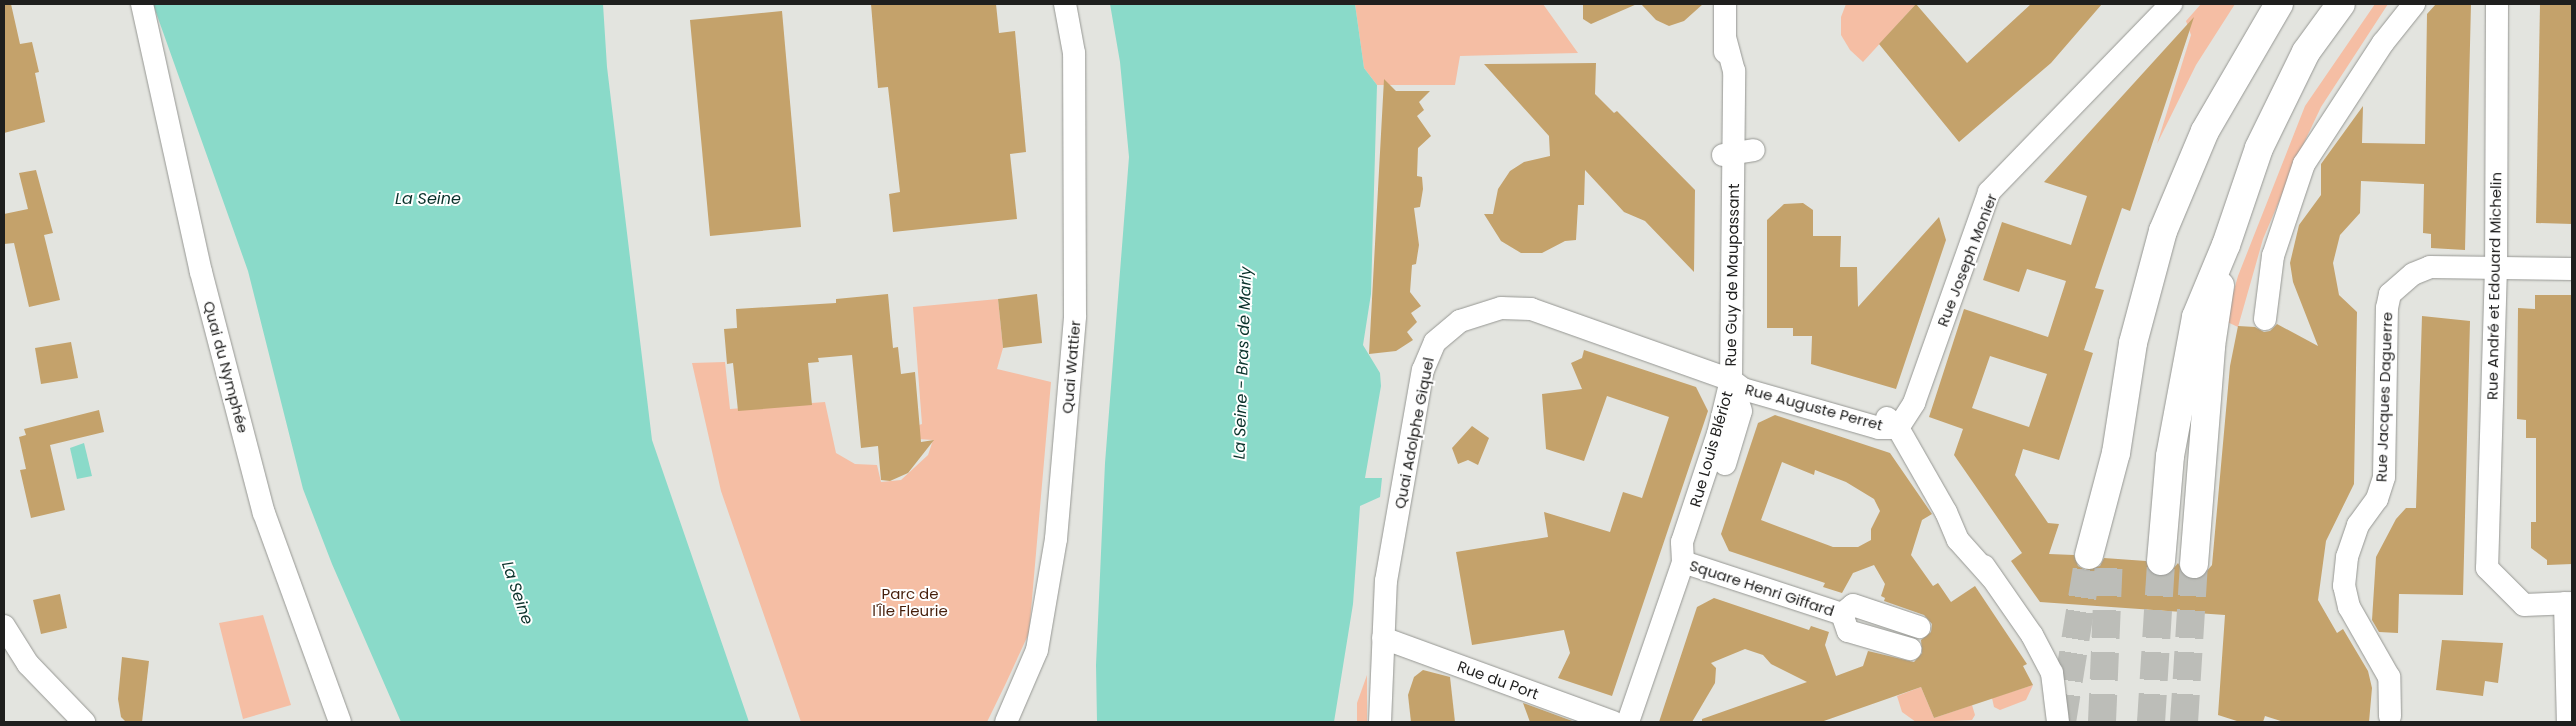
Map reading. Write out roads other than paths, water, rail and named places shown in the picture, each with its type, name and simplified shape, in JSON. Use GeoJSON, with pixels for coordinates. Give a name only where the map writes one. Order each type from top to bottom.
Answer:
{"type":"FeatureCollection","features":[{"type":"Feature","properties":{"kind":"highway"},"geometry":{"type":"LineString","coordinates":[[2099,556],[2134,343],[2163,231],[2205,131],[2279,4]]}},
{"type":"Feature","properties":{"kind":"highway"},"geometry":{"type":"LineString","coordinates":[[2161,560],[2170,456],[2180,390],[2196,317],[2226,245],[2259,148],[2306,52],[2341,4]]}},
{"type":"Feature","properties":{"kind":"highway"},"geometry":{"type":"LineString","coordinates":[[2194,564],[2211,346],[2226,245]]}},
{"type":"Feature","properties":{"kind":"street","name":"Quai du Nymphée"},"geometry":{"type":"LineString","coordinates":[[142,4],[202,272],[264,513],[340,722]]}},
{"type":"Feature","properties":{"kind":"street","name":"Quai Wattier"},"geometry":{"type":"LineString","coordinates":[[1006,722],[1037,650],[1054,549],[1075,316],[1074,53],[1065,4]]}},
{"type":"Feature","properties":{"kind":"street","name":"Rue Guy de Maupassant"},"geometry":{"type":"LineString","coordinates":[[1725,4],[1725,38],[1737,153],[1720,353],[1731,380]]}},
{"type":"Feature","properties":{"kind":"street","name":"Rue Joseph Monier"},"geometry":{"type":"LineString","coordinates":[[1898,428],[1914,403],[1989,192],[2171,4]]}},
{"type":"Feature","properties":{"kind":"street"},"geometry":{"type":"LineString","coordinates":[[2265,319],[2273,256],[2304,164],[2383,43],[2414,4]]}},
{"type":"Feature","properties":{"kind":"street","name":"Rue André et Edouard Michelin"},"geometry":{"type":"LineString","coordinates":[[2497,4],[2496,267],[2487,568],[2524,605],[2569,603]]}},
{"type":"Feature","properties":{"kind":"street","name":"Rue Jacques Daguerre"},"geometry":{"type":"LineString","coordinates":[[2390,716],[2389,677],[2349,607],[2344,586],[2348,556],[2358,525],[2377,499],[2384,478],[2387,308],[2390,294],[2413,274],[2430,267],[2496,267]]}},
{"type":"Feature","properties":{"kind":"street"},"geometry":{"type":"LineString","coordinates":[[2496,267],[2572,269]]}},
{"type":"Feature","properties":{"kind":"street","name":"Quai Adolphe Giquel"},"geometry":{"type":"LineString","coordinates":[[1380,722],[1386,581],[1423,370],[1435,342],[1447,330],[1490,310],[1531,309],[1731,380]]}},
{"type":"Feature","properties":{"kind":"street","name":"Rue Auguste Perret"},"geometry":{"type":"LineString","coordinates":[[1731,380],[1749,377],[1882,414],[1898,428],[1946,512],[2032,635],[2052,673],[2058,722]]}},
{"type":"Feature","properties":{"kind":"street","name":"Rue Louis Blériot"},"geometry":{"type":"LineString","coordinates":[[1628,722],[1683,562],[1697,546],[1742,411],[1731,380]]}},
{"type":"Feature","properties":{"kind":"street","name":"Square Henri Giffard"},"geometry":{"type":"LineString","coordinates":[[1683,562],[1842,614]]}},
{"type":"Feature","properties":{"kind":"street"},"geometry":{"type":"LineString","coordinates":[[2568,722],[2569,603]]}},
{"type":"Feature","properties":{"kind":"street","name":"Square Henri Giffard"},"geometry":{"type":"LineString","coordinates":[[1842,614],[1853,605],[1919,627]]}},
{"type":"Feature","properties":{"kind":"street","name":"Square Henri Giffard"},"geometry":{"type":"LineString","coordinates":[[1842,614],[1848,631],[1910,650]]}},
{"type":"Feature","properties":{"kind":"street"},"geometry":{"type":"LineString","coordinates":[[4,626],[28,664],[84,722]]}},
{"type":"Feature","properties":{"kind":"street","name":"Rue du Port"},"geometry":{"type":"LineString","coordinates":[[1383,638],[1613,722]]}},
{"type":"Feature","properties":{"kind":"water","name":"La Seine"},"geometry":{"type":"Polygon","coordinates":[[[153,4],[603,4],[607,67],[652,440],[749,722],[401,722],[332,564],[303,489],[248,271],[153,4]]]}},
{"type":"Feature","properties":{"kind":"water","name":"La Seine - Bras de Marly"},"geometry":{"type":"Polygon","coordinates":[[[1110,4],[1355,4],[1364,68],[1377,85],[1371,294],[1363,345],[1380,373],[1381,386],[1365,478],[1382,478],[1380,497],[1360,506],[1353,604],[1334,722],[1097,722],[1096,665],[1105,463],[1129,157],[1120,62],[1110,4]]]}},
{"type":"Feature","properties":{"kind":"water"},"geometry":{"type":"Polygon","coordinates":[[[84,443],[92,476],[77,479],[70,448],[84,443]]]}},
{"type":"Feature","properties":{"kind":"tunnel"},"geometry":{"type":"LineString","coordinates":[[2062,722],[2089,555]]}},
{"type":"Feature","properties":{"kind":"tunnel"},"geometry":{"type":"LineString","coordinates":[[2102,722],[2109,556]]}},
{"type":"Feature","properties":{"kind":"tunnel"},"geometry":{"type":"LineString","coordinates":[[2151,722],[2161,561]]}},
{"type":"Feature","properties":{"kind":"tunnel"},"geometry":{"type":"LineString","coordinates":[[2184,722],[2194,564]]}},
{"type":"Feature","properties":{"kind":"park label","name":"Parc de l'Île Fleurie"},"geometry":{"type":"Point","coordinates":[910,602]}}]}
